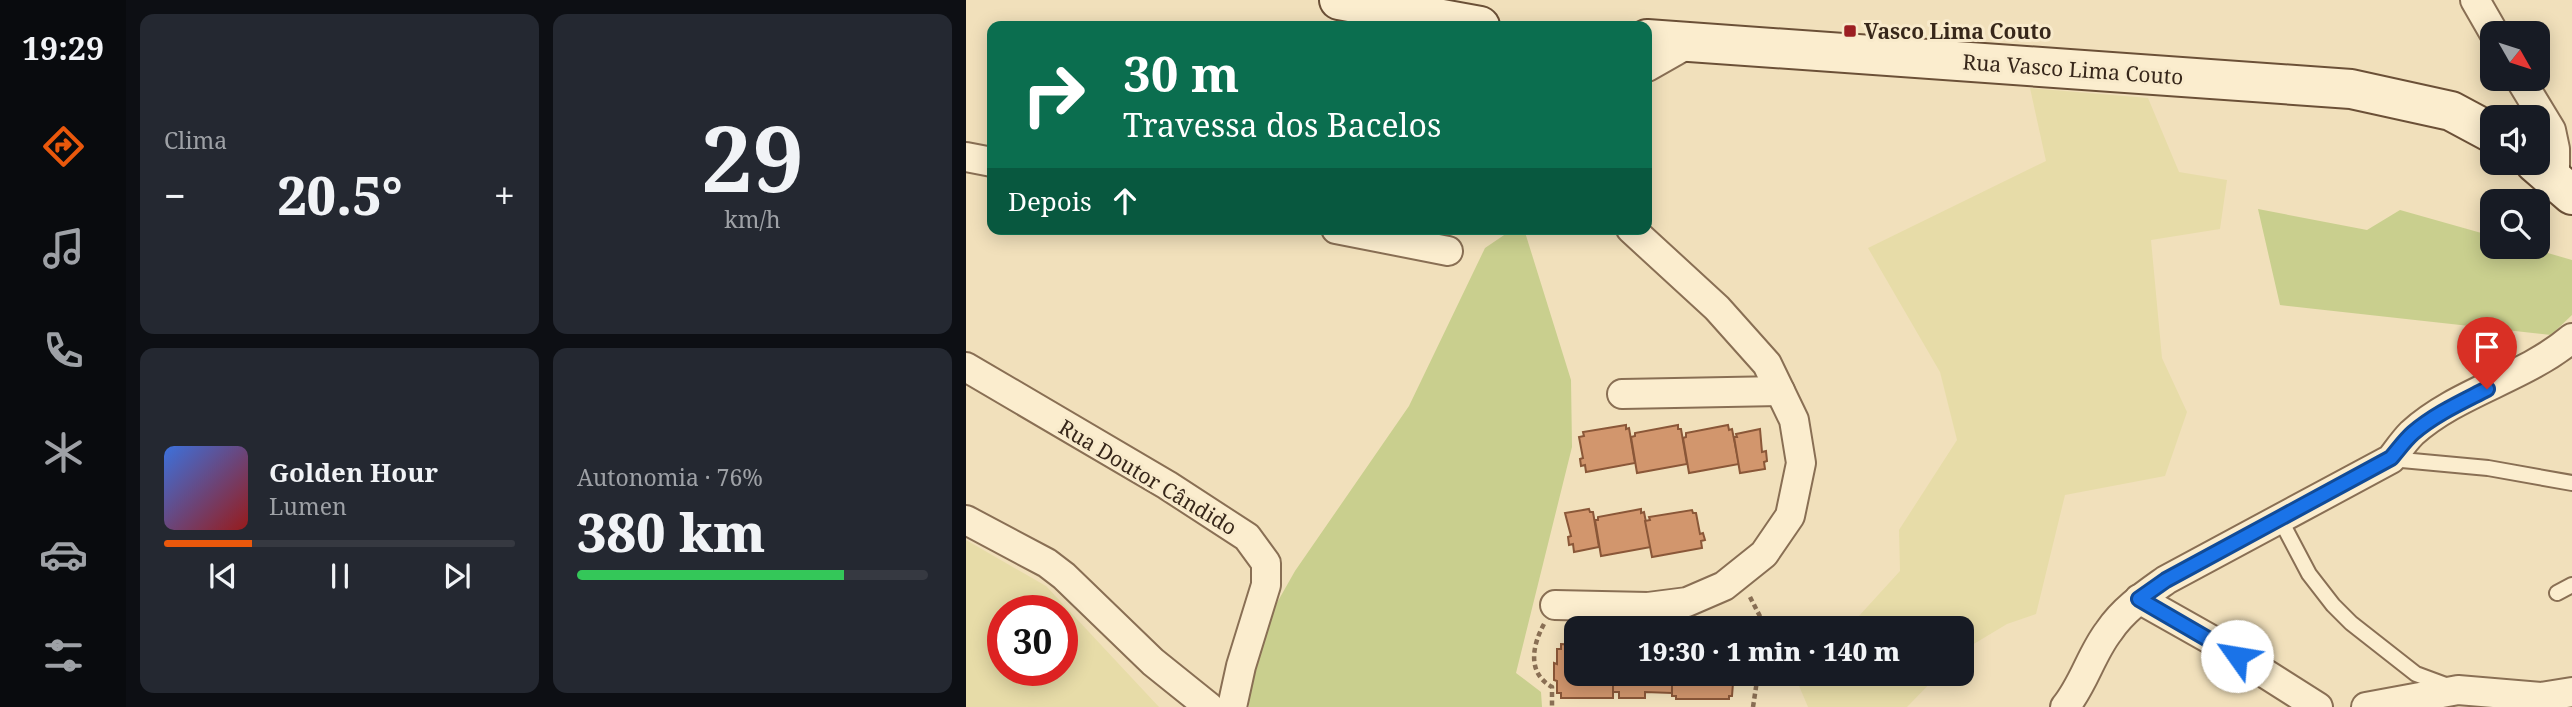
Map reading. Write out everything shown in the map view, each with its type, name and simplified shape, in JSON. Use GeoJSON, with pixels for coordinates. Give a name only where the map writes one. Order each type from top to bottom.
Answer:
{"type":"FeatureCollection","features":[{"type":"Feature","properties":{"kind":"street"},"geometry":{"type":"LineString","coordinates":[[1339,0],[1453,21]]}},
{"type":"Feature","properties":{"kind":"street"},"geometry":{"type":"LineString","coordinates":[[2475,0],[2487,21]]}},
{"type":"Feature","properties":{"kind":"street","name":"Rua Vasco Lima Couto"},"geometry":{"type":"LineString","coordinates":[[1652,39],[2351,89],[2451,111],[2480,127]]}},
{"type":"Feature","properties":{"kind":"street"},"geometry":{"type":"LineString","coordinates":[[1652,64],[1691,42]]}},
{"type":"Feature","properties":{"kind":"street"},"geometry":{"type":"LineString","coordinates":[[2527,99],[2551,130],[2555,149],[2554,178]]}},
{"type":"Feature","properties":{"kind":"street"},"geometry":{"type":"LineString","coordinates":[[966,157],[987,161]]}},
{"type":"Feature","properties":{"kind":"street"},"geometry":{"type":"LineString","coordinates":[[1367,235],[1448,251]]}},
{"type":"Feature","properties":{"kind":"street"},"geometry":{"type":"LineString","coordinates":[[1555,606],[1648,607],[1687,601],[1724,586],[1764,554],[1790,516],[1801,463],[1794,420],[1767,364],[1717,309],[1637,235]]}},
{"type":"Feature","properties":{"kind":"street"},"geometry":{"type":"LineString","coordinates":[[2065,707],[2107,633],[2139,599],[2166,580],[2391,458],[2412,434],[2441,412],[2532,366],[2572,338]]}},
{"type":"Feature","properties":{"kind":"street","name":"Rua Doutor Cândido"},"geometry":{"type":"LineString","coordinates":[[966,367],[1167,485],[1247,537],[1266,563],[1266,585],[1241,666],[1232,707]]}},
{"type":"Feature","properties":{"kind":"street"},"geometry":{"type":"LineString","coordinates":[[1622,394],[1780,391]]}},
{"type":"Feature","properties":{"kind":"street"},"geometry":{"type":"LineString","coordinates":[[966,520],[1047,563],[1065,576],[1153,662],[1209,707]]}},
{"type":"Feature","properties":{"kind":"street"},"geometry":{"type":"LineString","coordinates":[[2139,599],[2217,643],[2318,707]]}},
{"type":"Feature","properties":{"kind":"street"},"geometry":{"type":"LineString","coordinates":[[2366,707],[2458,690],[2542,702],[2572,692]]}},
{"type":"Feature","properties":{"kind":"lane"},"geometry":{"type":"LineString","coordinates":[[2391,458],[2488,468],[2572,483]]}},
{"type":"Feature","properties":{"kind":"lane"},"geometry":{"type":"LineString","coordinates":[[2280,519],[2309,573],[2333,605],[2351,623],[2416,674],[2458,690]]}},
{"type":"Feature","properties":{"kind":"lane"},"geometry":{"type":"LineString","coordinates":[[2557,593],[2572,584]]}},
{"type":"Feature","properties":{"kind":"path"},"geometry":{"type":"LineString","coordinates":[[1738,575],[1760,616]]}},
{"type":"Feature","properties":{"kind":"path"},"geometry":{"type":"LineString","coordinates":[[1552,707],[1552,687],[1543,682],[1537,674],[1533,658],[1535,639],[1555,606]]}},
{"type":"Feature","properties":{"kind":"path"},"geometry":{"type":"LineString","coordinates":[[1753,707],[1756,686]]}},
{"type":"Feature","properties":{"kind":"shaded area"},"geometry":{"type":"Polygon","coordinates":[[[2030,88],[2148,98],[2179,172],[2227,180],[2220,229],[2151,240],[2162,358],[2187,412],[2165,476],[2065,495],[2036,614],[2007,624],[1974,644],[1974,616],[1859,616],[1900,571],[1899,530],[1957,440],[1940,372],[1868,248],[2046,161],[2030,88]]]}},
{"type":"Feature","properties":{"kind":"shaded area"},"geometry":{"type":"Polygon","coordinates":[[[966,540],[1046,586],[1054,595],[987,595],[987,686],[1078,686],[1078,620],[1159,707],[966,707],[966,540]]]}},
{"type":"Feature","properties":{"kind":"shaded area"},"geometry":{"type":"Polygon","coordinates":[[[1799,686],[1927,686],[1907,707],[1808,707],[1799,686]]]}},
{"type":"Feature","properties":{"kind":"green space"},"geometry":{"type":"Polygon","coordinates":[[[2258,209],[2367,230],[2400,210],[2480,233],[2480,259],[2550,259],[2550,254],[2572,260],[2572,315],[2551,335],[2280,305],[2258,209]]]}},
{"type":"Feature","properties":{"kind":"green space"},"geometry":{"type":"Polygon","coordinates":[[[1504,235],[1526,235],[1571,380],[1572,447],[1516,673],[1541,692],[1542,707],[1249,707],[1250,677],[1266,622],[1295,571],[1409,406],[1485,248],[1504,235]]]}},
{"type":"Feature","properties":{"kind":"building"},"geometry":{"type":"Polygon","coordinates":[[[1626,425],[1626,429],[1629,428],[1635,463],[1586,472],[1580,459],[1583,458],[1579,437],[1584,436],[1583,432],[1626,425]]]}},
{"type":"Feature","properties":{"kind":"building"},"geometry":{"type":"Polygon","coordinates":[[[1678,425],[1687,464],[1637,473],[1631,437],[1635,436],[1635,433],[1678,425]]]}},
{"type":"Feature","properties":{"kind":"building"},"geometry":{"type":"Polygon","coordinates":[[[1728,425],[1729,430],[1732,429],[1739,464],[1689,473],[1683,438],[1686,433],[1728,425]]]}},
{"type":"Feature","properties":{"kind":"building"},"geometry":{"type":"Polygon","coordinates":[[[1760,429],[1762,452],[1766,451],[1765,469],[1740,473],[1734,437],[1737,437],[1736,434],[1760,429]]]}},
{"type":"Feature","properties":{"kind":"building"},"geometry":{"type":"Polygon","coordinates":[[[1589,509],[1593,512],[1599,547],[1574,552],[1573,544],[1569,545],[1568,537],[1571,536],[1565,513],[1589,509]]]}},
{"type":"Feature","properties":{"kind":"building"},"geometry":{"type":"Polygon","coordinates":[[[1641,509],[1641,513],[1644,512],[1651,547],[1601,556],[1595,520],[1598,520],[1598,517],[1641,509]]]}},
{"type":"Feature","properties":{"kind":"building"},"geometry":{"type":"Polygon","coordinates":[[[1692,510],[1696,513],[1700,534],[1703,533],[1705,540],[1701,541],[1702,548],[1652,557],[1645,521],[1650,520],[1649,517],[1692,510]]]}},
{"type":"Feature","properties":{"kind":"building"},"geometry":{"type":"Polygon","coordinates":[[[1561,644],[1564,644],[1564,686],[1613,686],[1613,698],[1561,698],[1561,693],[1557,693],[1557,681],[1554,680],[1554,663],[1557,664],[1557,649],[1561,649],[1561,644]]]}},
{"type":"Feature","properties":{"kind":"building"},"geometry":{"type":"Polygon","coordinates":[[[1613,686],[1672,686],[1672,693],[1645,692],[1645,698],[1619,698],[1619,692],[1613,692],[1613,686]]]}},
{"type":"Feature","properties":{"kind":"building"},"geometry":{"type":"Polygon","coordinates":[[[1672,686],[1733,686],[1729,699],[1676,699],[1676,696],[1672,696],[1672,686]]]}},
{"type":"Feature","properties":{"kind":"place","name":"Vasco Lima Couto"},"geometry":{"type":"Point","coordinates":[1850,31]}},
{"type":"Feature","properties":{"kind":"route"},"geometry":{"type":"LineString","coordinates":[[2237,656],[2139,599],[2166,580],[2391,458],[2412,434],[2441,412],[2487,389]]}}]}
